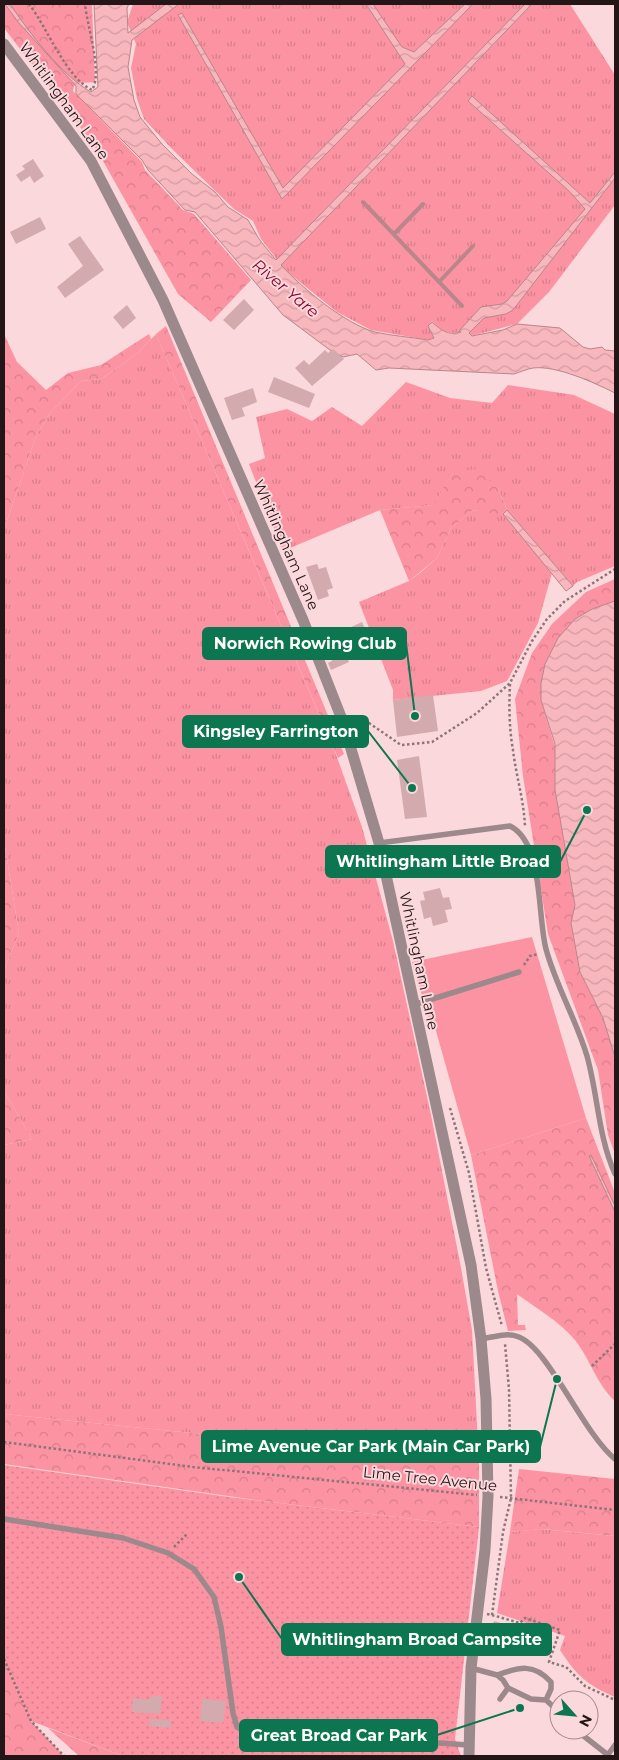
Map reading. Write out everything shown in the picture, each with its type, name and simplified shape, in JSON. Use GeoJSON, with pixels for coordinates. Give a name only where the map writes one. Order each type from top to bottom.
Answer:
{"type":"FeatureCollection","features":[{"type":"Feature","properties":{"kind":"street","name":"Whitlingham Lane"},"geometry":{"type":"LineString","coordinates":[[4,44],[91,161],[163,300],[303,620],[343,722],[379,843],[471,1265],[481,1339],[486,1399],[488,1496],[485,1550],[471,1668],[469,1751]]}},
{"type":"Feature","properties":{"kind":"lane"},"geometry":{"type":"LineString","coordinates":[[379,843],[510,826],[520,830],[525,838],[535,869],[541,928],[547,952],[587,1057],[600,1130],[615,1174]]}},
{"type":"Feature","properties":{"kind":"lane"},"geometry":{"type":"LineString","coordinates":[[413,1005],[519,972]]}},
{"type":"Feature","properties":{"kind":"lane"},"geometry":{"type":"LineString","coordinates":[[481,1339],[505,1335],[517,1336],[528,1341],[544,1360],[594,1437],[615,1459]]}},
{"type":"Feature","properties":{"kind":"lane"},"geometry":{"type":"LineString","coordinates":[[4,1519],[123,1538],[168,1553],[194,1569],[214,1597],[222,1627],[233,1713],[237,1727],[250,1735],[263,1739],[310,1732],[329,1726],[469,1751]]}},
{"type":"Feature","properties":{"kind":"lane"},"geometry":{"type":"LineString","coordinates":[[471,1668],[497,1675],[508,1688],[531,1699],[546,1700],[549,1703]]}},
{"type":"Feature","properties":{"kind":"lane"},"geometry":{"type":"LineString","coordinates":[[497,1675],[512,1669],[525,1668],[542,1672],[551,1682],[551,1689],[546,1700]]}},
{"type":"Feature","properties":{"kind":"lane"},"geometry":{"type":"LineString","coordinates":[[500,1699],[508,1688]]}},
{"type":"Feature","properties":{"kind":"lane"},"geometry":{"type":"LineString","coordinates":[[588,1740],[608,1756],[615,1745]]}},
{"type":"Feature","properties":{"kind":"path"},"geometry":{"type":"LineString","coordinates":[[29,4],[40,18],[63,60],[86,87],[92,90],[96,84],[96,69],[86,23],[85,4]]}},
{"type":"Feature","properties":{"kind":"path"},"geometry":{"type":"LineString","coordinates":[[343,722],[356,720],[369,723],[401,746],[432,742],[477,713],[510,683],[532,641],[547,618],[565,601],[615,569]]}},
{"type":"Feature","properties":{"kind":"path"},"geometry":{"type":"LineString","coordinates":[[510,683],[509,712],[524,810],[525,838]]}},
{"type":"Feature","properties":{"kind":"path"},"geometry":{"type":"LineString","coordinates":[[519,972],[530,956],[547,952]]}},
{"type":"Feature","properties":{"kind":"path"},"geometry":{"type":"LineString","coordinates":[[592,1366],[615,1344]]}},
{"type":"Feature","properties":{"kind":"path","name":"Lime Tree Avenue"},"geometry":{"type":"LineString","coordinates":[[4,1442],[193,1467],[615,1510]]}},
{"type":"Feature","properties":{"kind":"path"},"geometry":{"type":"LineString","coordinates":[[168,1553],[187,1534]]}},
{"type":"Feature","properties":{"kind":"path"},"geometry":{"type":"LineString","coordinates":[[492,1615],[520,1623],[525,1618],[560,1630],[549,1662],[566,1667],[586,1686],[615,1700]]}},
{"type":"Feature","properties":{"kind":"path"},"geometry":{"type":"LineString","coordinates":[[430,1634],[476,1632]]}},
{"type":"Feature","properties":{"kind":"path"},"geometry":{"type":"LineString","coordinates":[[4,1658],[31,1721],[64,1756]]}},
{"type":"Feature","properties":{"kind":"green space"},"geometry":{"type":"Polygon","coordinates":[[[4,4],[92,4],[95,82],[80,83],[74,86],[73,91],[142,162],[145,170],[183,210],[194,214],[251,280],[211,322],[178,294],[94,145],[4,28],[4,4]]]}},
{"type":"Feature","properties":{"kind":"green space"},"geometry":{"type":"Polygon","coordinates":[[[133,4],[570,4],[615,75],[615,205],[549,292],[517,324],[471,336],[467,331],[452,333],[444,331],[432,321],[428,326],[434,338],[428,340],[371,330],[337,312],[285,270],[261,239],[253,221],[234,209],[144,119],[137,99],[131,68],[136,44],[127,22],[133,4]]]}},
{"type":"Feature","properties":{"kind":"green space"},"geometry":{"type":"Polygon","coordinates":[[[166,326],[344,754],[338,758],[156,334],[166,326]]]}},
{"type":"Feature","properties":{"kind":"green space"},"geometry":{"type":"Polygon","coordinates":[[[4,334],[17,362],[46,390],[68,373],[101,365],[149,334],[151,339],[138,353],[101,379],[81,381],[50,413],[36,436],[7,521],[4,523],[4,334]]]}},
{"type":"Feature","properties":{"kind":"green space"},"geometry":{"type":"Polygon","coordinates":[[[156,334],[334,749],[362,827],[393,941],[431,1115],[461,1268],[472,1330],[479,1462],[4,1414],[4,1145],[32,1139],[4,1091],[4,970],[19,933],[4,840],[4,523],[7,521],[36,436],[50,413],[81,381],[101,379],[138,353],[156,334]]]}},
{"type":"Feature","properties":{"kind":"green space"},"geometry":{"type":"Polygon","coordinates":[[[406,382],[450,398],[492,403],[508,385],[574,395],[615,414],[615,566],[577,582],[573,586],[507,510],[498,488],[453,472],[434,505],[380,510],[283,551],[249,464],[265,458],[256,417],[287,409],[312,421],[332,407],[362,426],[406,382]]]}},
{"type":"Feature","properties":{"kind":"green space"},"geometry":{"type":"Polygon","coordinates":[[[476,469],[498,488],[507,510],[501,515],[473,510],[451,528],[437,558],[409,581],[380,510],[433,505],[453,472],[476,469]]]}},
{"type":"Feature","properties":{"kind":"green space"},"geometry":{"type":"Polygon","coordinates":[[[473,510],[503,514],[552,573],[538,623],[507,681],[481,691],[393,700],[393,690],[359,602],[409,581],[421,572],[437,558],[451,528],[473,510]]]}},
{"type":"Feature","properties":{"kind":"green space"},"geometry":{"type":"Polygon","coordinates":[[[615,579],[615,601],[592,609],[541,700],[555,747],[555,790],[575,906],[571,923],[580,972],[603,1018],[615,1055],[615,1154],[608,1135],[598,1070],[548,934],[523,776],[515,699],[532,653],[552,624],[586,592],[615,579]]]}},
{"type":"Feature","properties":{"kind":"green space"},"geometry":{"type":"Polygon","coordinates":[[[4,840],[19,933],[4,970],[4,840]]]}},
{"type":"Feature","properties":{"kind":"green space"},"geometry":{"type":"Polygon","coordinates":[[[532,937],[586,1118],[471,1155],[436,1031],[428,1016],[412,962],[532,937]]]}},
{"type":"Feature","properties":{"kind":"green space"},"geometry":{"type":"Polygon","coordinates":[[[4,1091],[32,1139],[4,1145],[4,1091]]]}},
{"type":"Feature","properties":{"kind":"green space"},"geometry":{"type":"Polygon","coordinates":[[[586,1118],[615,1193],[615,1401],[598,1380],[585,1355],[569,1333],[517,1294],[518,1325],[525,1325],[526,1330],[508,1331],[498,1291],[471,1155],[586,1118]]]}},
{"type":"Feature","properties":{"kind":"green space"},"geometry":{"type":"Polygon","coordinates":[[[4,1414],[479,1462],[479,1527],[263,1501],[4,1464],[4,1414]]]}},
{"type":"Feature","properties":{"kind":"green space"},"geometry":{"type":"Polygon","coordinates":[[[4,1465],[229,1497],[479,1527],[455,1739],[461,1756],[123,1756],[31,1721],[4,1659],[4,1465]]]}},
{"type":"Feature","properties":{"kind":"green space"},"geometry":{"type":"Polygon","coordinates":[[[519,1469],[615,1479],[615,1536],[542,1529],[510,1532],[519,1469]]]}},
{"type":"Feature","properties":{"kind":"green space"},"geometry":{"type":"Polygon","coordinates":[[[540,1529],[615,1536],[615,1697],[590,1684],[572,1667],[560,1650],[565,1636],[497,1613],[510,1532],[540,1529]]]}},
{"type":"Feature","properties":{"kind":"green space"},"geometry":{"type":"Polygon","coordinates":[[[4,1659],[31,1721],[64,1756],[4,1756],[4,1659]]]}},
{"type":"Feature","properties":{"kind":"green space"},"geometry":{"type":"Polygon","coordinates":[[[48,1728],[123,1756],[79,1756],[48,1728]]]}},
{"type":"Feature","properties":{"kind":"water","name":"River Yare"},"geometry":{"type":"Polygon","coordinates":[[[5,4],[10,4],[36,40],[57,64],[91,92],[98,87],[94,4],[129,4],[127,8],[128,33],[166,4],[179,4],[132,40],[128,67],[134,100],[140,117],[162,144],[192,174],[215,192],[228,207],[248,220],[259,239],[276,260],[525,4],[532,4],[281,265],[300,284],[338,313],[363,328],[388,335],[428,340],[434,338],[428,326],[432,322],[448,333],[461,332],[459,331],[481,307],[502,304],[507,301],[585,209],[569,191],[468,101],[472,96],[590,203],[615,172],[615,178],[513,310],[506,314],[484,318],[469,333],[472,336],[503,330],[517,324],[560,328],[583,347],[590,349],[602,347],[605,350],[615,351],[615,393],[597,384],[553,369],[533,368],[514,374],[389,368],[376,370],[357,354],[343,357],[330,350],[283,315],[195,212],[185,210],[148,170],[142,160],[76,94],[76,86],[18,22],[5,4]]]}},
{"type":"Feature","properties":{"kind":"water"},"geometry":{"type":"Polygon","coordinates":[[[366,4],[373,4],[402,47],[414,52],[465,4],[473,4],[282,199],[178,15],[182,13],[283,188],[405,64],[366,4]]]}},
{"type":"Feature","properties":{"kind":"water"},"geometry":{"type":"Polygon","coordinates":[[[507,510],[573,586],[566,591],[503,514],[507,510]]]}},
{"type":"Feature","properties":{"kind":"water"},"geometry":{"type":"Polygon","coordinates":[[[615,601],[615,1057],[603,1018],[580,972],[571,923],[575,905],[555,790],[555,744],[541,700],[541,683],[545,664],[558,638],[575,619],[592,609],[615,601]]]}},
{"type":"Feature","properties":{"kind":"water"},"geometry":{"type":"Polygon","coordinates":[[[591,1155],[615,1206],[615,1212],[589,1156],[591,1155]]]}},
{"type":"Feature","properties":{"kind":"building"},"geometry":{"type":"Polygon","coordinates":[[[33,159],[44,176],[34,183],[30,176],[21,182],[16,175],[25,169],[22,166],[33,159]]]}},
{"type":"Feature","properties":{"kind":"building"},"geometry":{"type":"Polygon","coordinates":[[[40,217],[46,229],[16,244],[10,232],[40,217]]]}},
{"type":"Feature","properties":{"kind":"building"},"geometry":{"type":"Polygon","coordinates":[[[80,236],[104,270],[65,298],[57,287],[83,266],[68,244],[80,236]]]}},
{"type":"Feature","properties":{"kind":"building"},"geometry":{"type":"Polygon","coordinates":[[[244,299],[254,310],[234,330],[223,320],[244,299]]]}},
{"type":"Feature","properties":{"kind":"building"},"geometry":{"type":"Polygon","coordinates":[[[127,305],[136,318],[123,329],[113,317],[127,305]]]}},
{"type":"Feature","properties":{"kind":"building"},"geometry":{"type":"Polygon","coordinates":[[[333,349],[344,359],[312,386],[295,368],[304,360],[309,365],[325,350],[328,353],[333,349]]]}},
{"type":"Feature","properties":{"kind":"building"},"geometry":{"type":"Polygon","coordinates":[[[274,377],[315,394],[309,408],[268,392],[274,377]]]}},
{"type":"Feature","properties":{"kind":"building"},"geometry":{"type":"Polygon","coordinates":[[[253,388],[257,402],[242,408],[245,416],[232,420],[224,398],[253,388]]]}},
{"type":"Feature","properties":{"kind":"building"},"geometry":{"type":"Polygon","coordinates":[[[317,564],[319,569],[326,567],[333,588],[327,590],[329,596],[318,600],[306,567],[317,564]]]}},
{"type":"Feature","properties":{"kind":"building"},"geometry":{"type":"Polygon","coordinates":[[[362,622],[374,649],[361,655],[349,628],[362,622]]]}},
{"type":"Feature","properties":{"kind":"building"},"geometry":{"type":"Polygon","coordinates":[[[334,629],[349,662],[331,670],[328,663],[332,661],[319,635],[334,629]]]}},
{"type":"Feature","properties":{"kind":"building"},"geometry":{"type":"Polygon","coordinates":[[[433,695],[438,731],[397,737],[393,700],[433,695]]]}},
{"type":"Feature","properties":{"kind":"building"},"geometry":{"type":"Polygon","coordinates":[[[419,756],[427,817],[405,819],[397,760],[419,756]]]}},
{"type":"Feature","properties":{"kind":"building"},"geometry":{"type":"Polygon","coordinates":[[[440,888],[443,898],[449,897],[452,909],[445,910],[448,922],[433,926],[431,917],[424,919],[420,901],[425,900],[423,892],[440,888]]]}},
{"type":"Feature","properties":{"kind":"building"},"geometry":{"type":"Polygon","coordinates":[[[494,1621],[547,1637],[542,1652],[489,1636],[494,1621]]]}},
{"type":"Feature","properties":{"kind":"building"},"geometry":{"type":"Polygon","coordinates":[[[151,1696],[162,1696],[160,1714],[132,1712],[133,1698],[150,1700],[151,1696]]]}},
{"type":"Feature","properties":{"kind":"building"},"geometry":{"type":"Polygon","coordinates":[[[202,1699],[226,1701],[223,1723],[200,1721],[202,1699]]]}},
{"type":"Feature","properties":{"kind":"building"},"geometry":{"type":"Polygon","coordinates":[[[150,1719],[171,1720],[171,1728],[149,1726],[150,1719]]]}},
{"type":"Feature","properties":{"kind":"waterway"},"geometry":{"type":"LineString","coordinates":[[363,202],[462,306]]}},
{"type":"Feature","properties":{"kind":"waterway"},"geometry":{"type":"LineString","coordinates":[[394,234],[423,204]]}},
{"type":"Feature","properties":{"kind":"waterway"},"geometry":{"type":"LineString","coordinates":[[440,281],[473,246]]}},
{"type":"Feature","properties":{"kind":"place","name":"Norwich Rowing Club"},"geometry":{"type":"Point","coordinates":[415,716]}},
{"type":"Feature","properties":{"kind":"place","name":"Kingsley Farrington"},"geometry":{"type":"Point","coordinates":[412,788]}},
{"type":"Feature","properties":{"kind":"place","name":"Whitlingham Little Broad"},"geometry":{"type":"Point","coordinates":[587,810]}},
{"type":"Feature","properties":{"kind":"place","name":"Lime Avenue Car Park (Main Car Park)"},"geometry":{"type":"Point","coordinates":[557,1379]}},
{"type":"Feature","properties":{"kind":"place","name":"Whitlingham Broad Campsite"},"geometry":{"type":"Point","coordinates":[239,1577]}},
{"type":"Feature","properties":{"kind":"place","name":"Great Broad Car Park"},"geometry":{"type":"Point","coordinates":[520,1708]}}]}
